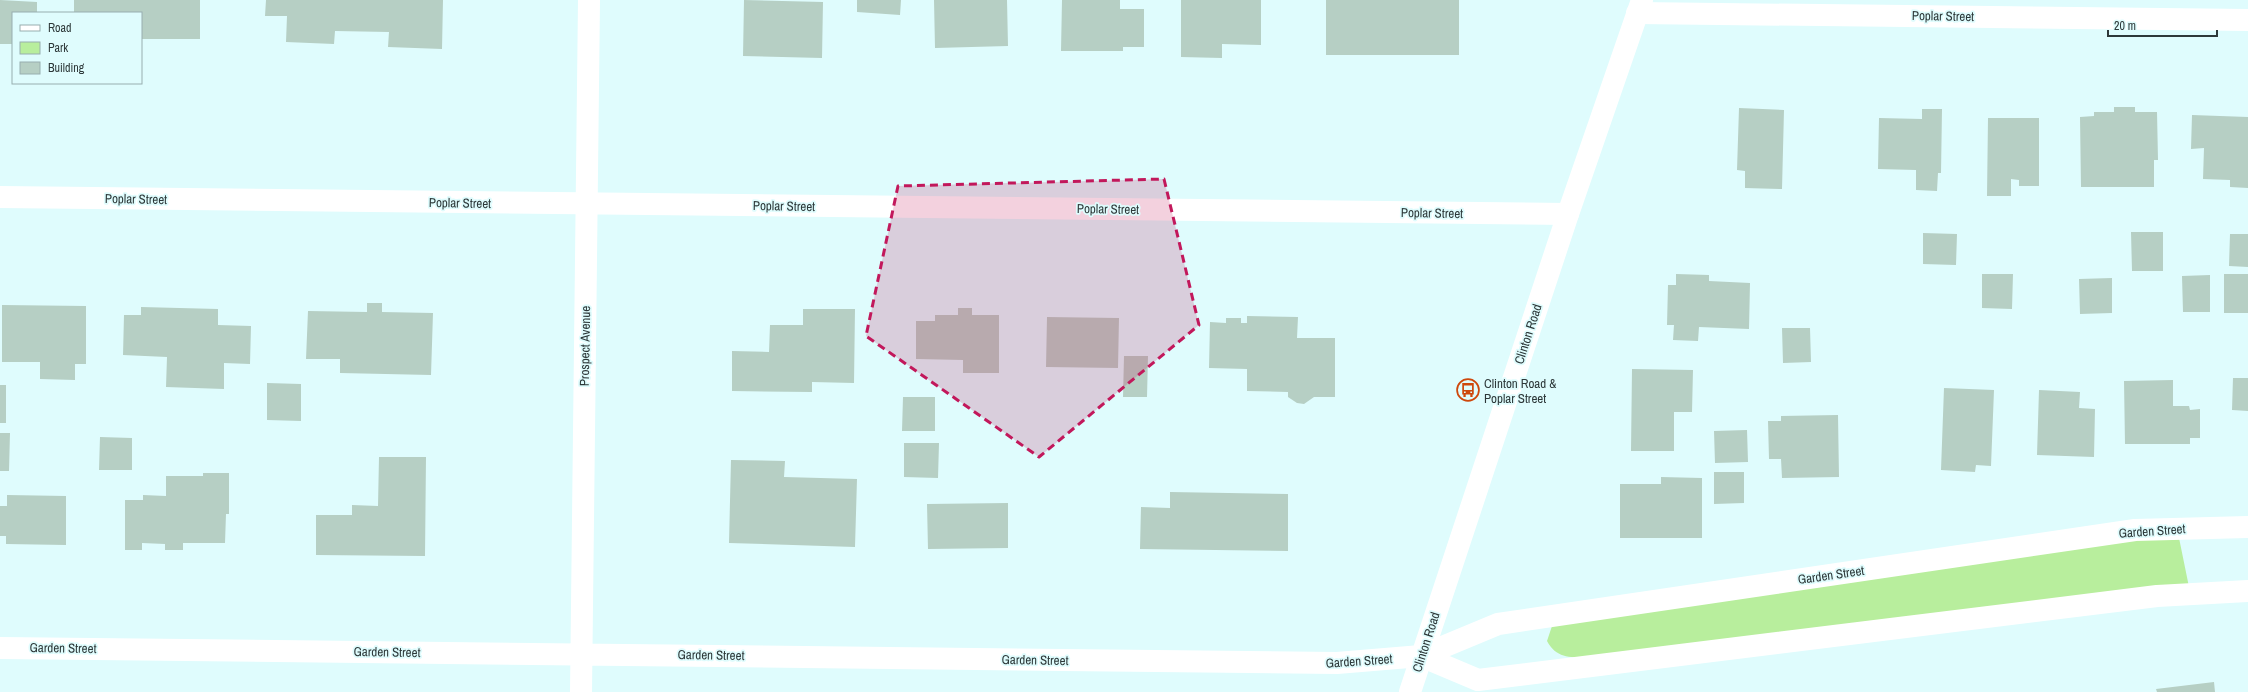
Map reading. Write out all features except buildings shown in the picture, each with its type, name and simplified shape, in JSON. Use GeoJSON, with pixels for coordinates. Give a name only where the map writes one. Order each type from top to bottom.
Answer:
{"type":"FeatureCollection","features":[{"type":"Feature","properties":{"kind":"street","name":"Prospect Avenue"},"geometry":{"type":"LineString","coordinates":[[582,692],[589,0]]}},
{"type":"Feature","properties":{"kind":"street","name":"Poplar Street"},"geometry":{"type":"LineString","coordinates":[[1640,7],[2248,20]]}},
{"type":"Feature","properties":{"kind":"street","name":"Clinton Road"},"geometry":{"type":"LineString","coordinates":[[1410,692],[1568,214],[1640,7]]}},
{"type":"Feature","properties":{"kind":"street","name":"Poplar Street"},"geometry":{"type":"LineString","coordinates":[[0,197],[1568,214]]}},
{"type":"Feature","properties":{"kind":"street","name":"Garden Street"},"geometry":{"type":"LineString","coordinates":[[0,648],[1337,663],[1421,656],[1498,624],[2135,530],[2248,526]]}},
{"type":"Feature","properties":{"kind":"street","name":"Garden Street"},"geometry":{"type":"LineString","coordinates":[[1421,656],[1478,680],[2157,596],[2248,591]]}},
{"type":"Feature","properties":{"kind":"highlighted area"},"geometry":{"type":"Polygon","coordinates":[[[1164,179],[1199,325],[1039,457],[866,336],[898,186],[1164,179]]]}},
{"type":"Feature","properties":{"kind":"green space"},"geometry":{"type":"Polygon","coordinates":[[[2178,533],[2189,587],[1586,658],[1569,657],[1559,654],[1554,651],[1547,641],[1552,626],[2178,533]]]}},
{"type":"Feature","properties":{"kind":"place","name":"Clinton Road & Poplar Street"},"geometry":{"type":"Point","coordinates":[1468,390]}}]}
